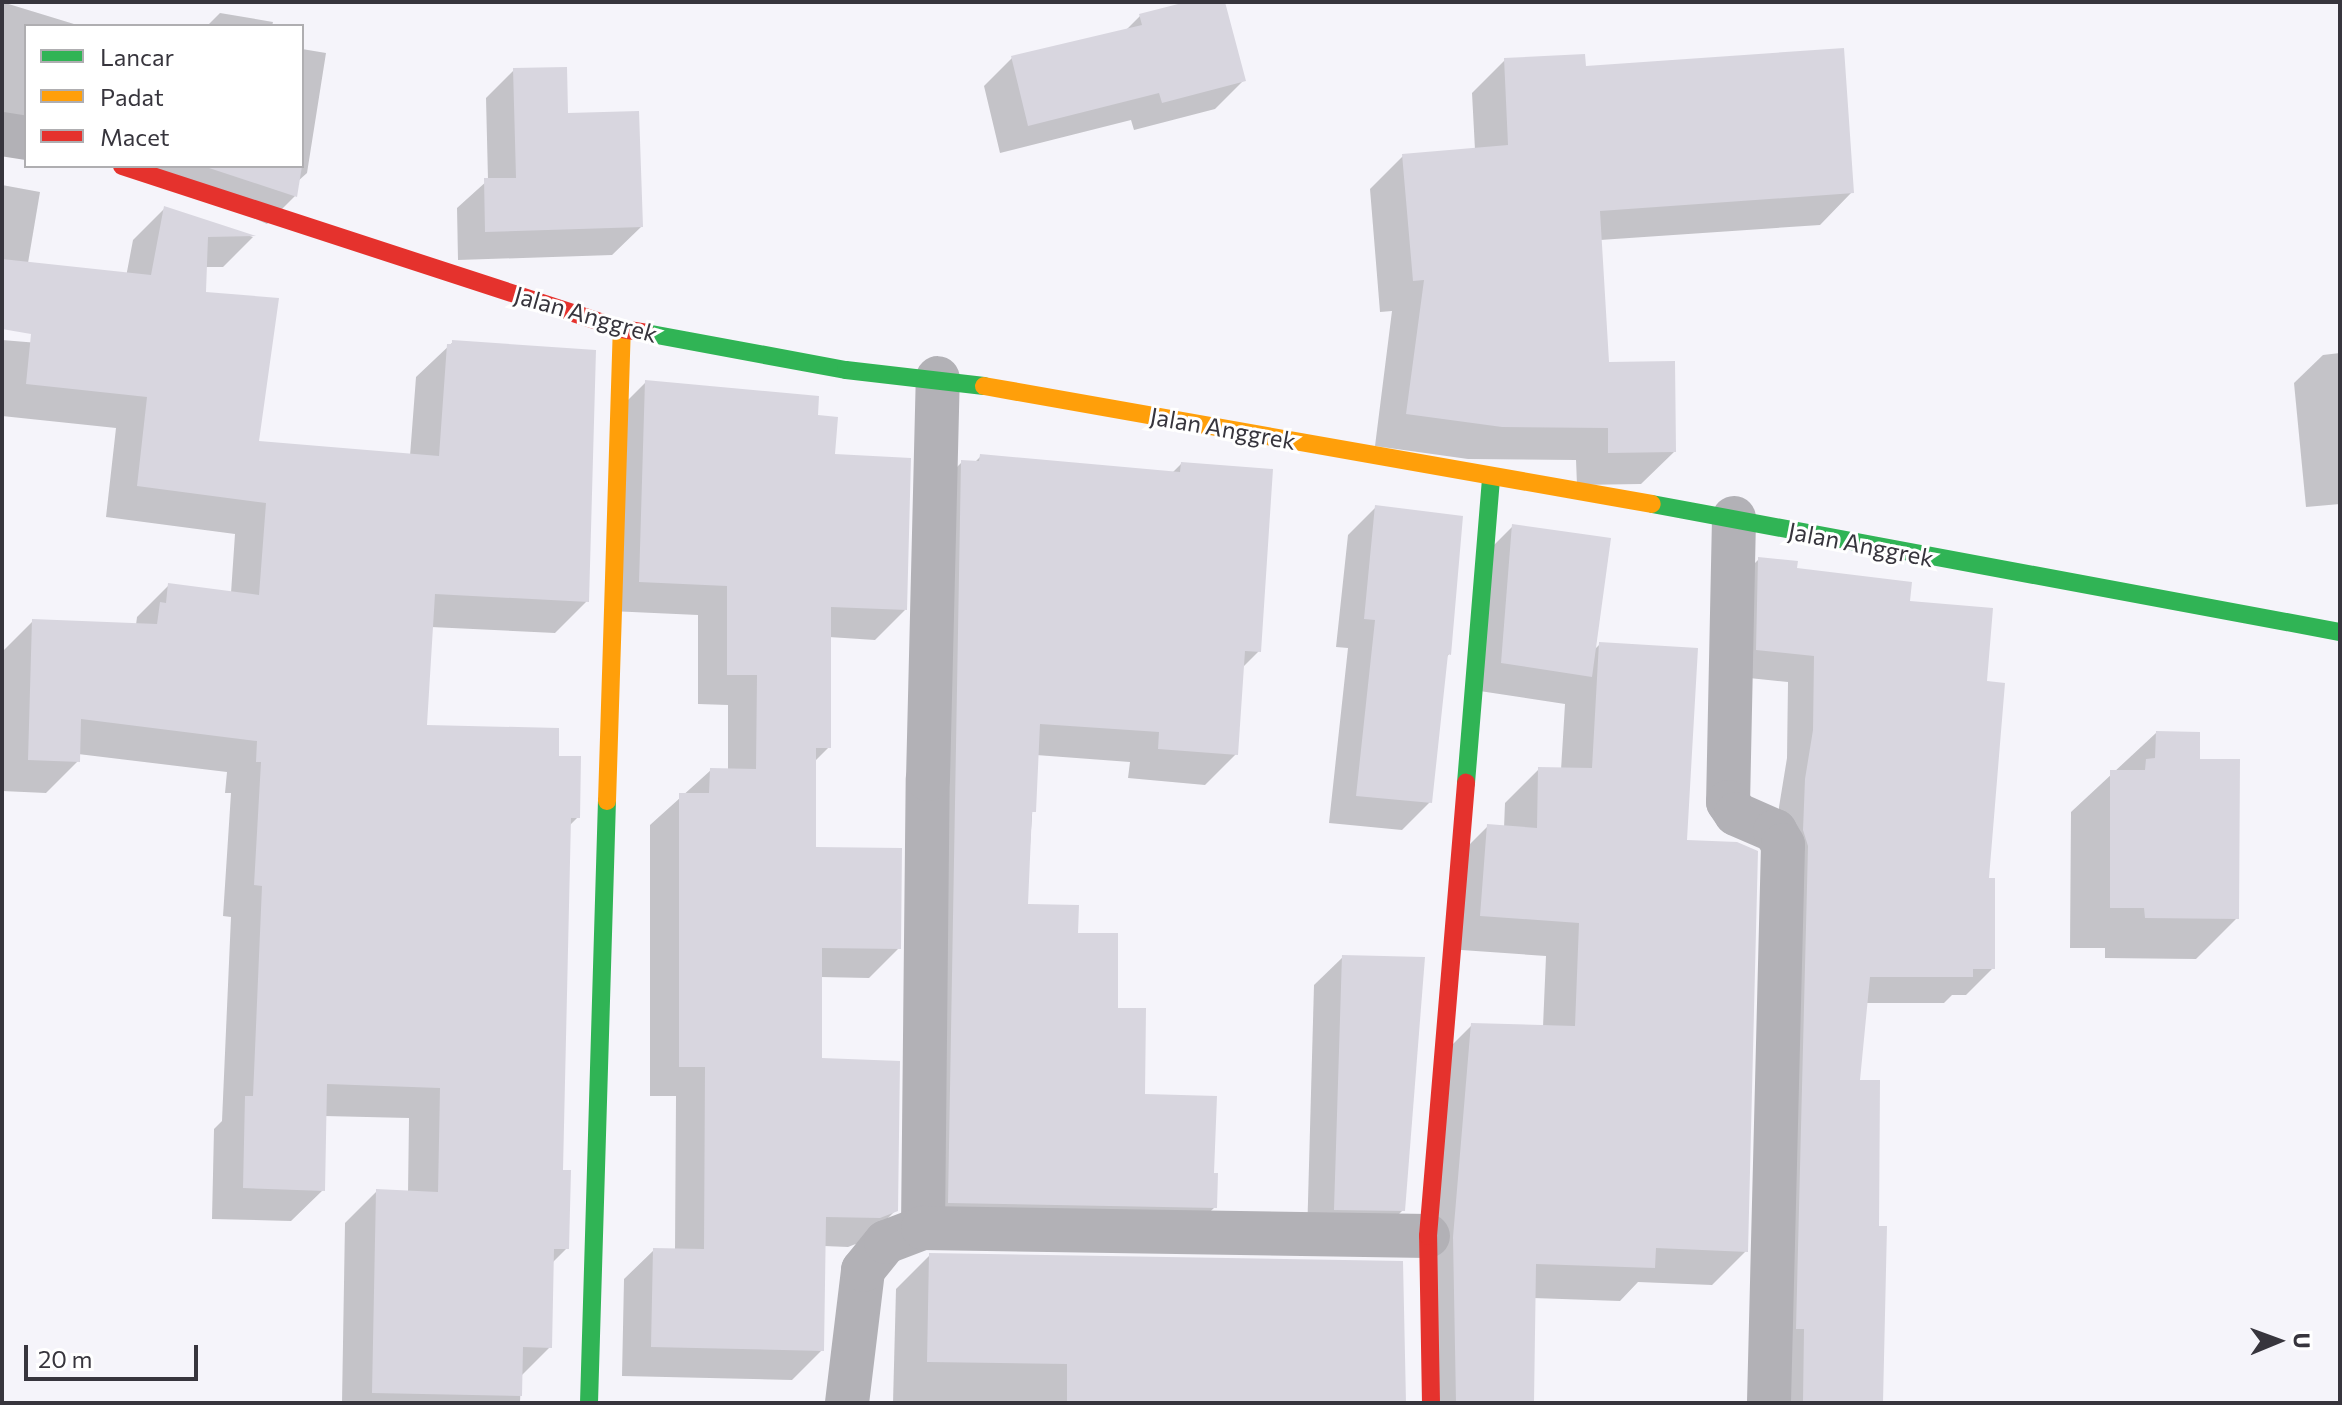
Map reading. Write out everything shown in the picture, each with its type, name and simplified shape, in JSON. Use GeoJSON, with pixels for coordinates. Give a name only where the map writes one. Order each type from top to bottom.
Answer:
{"type":"FeatureCollection","features":[{"type":"Feature","properties":{"kind":"street"},"geometry":{"type":"LineString","coordinates":[[2,134],[24,138]]}},
{"type":"Feature","properties":{"kind":"street","name":"Jalan Anggrek"},"geometry":{"type":"LineString","coordinates":[[128,168],[622,329],[846,370],[938,378],[1734,518],[1967,565],[2340,632]]}},
{"type":"Feature","properties":{"kind":"street"},"geometry":{"type":"LineString","coordinates":[[589,1403],[622,329]]}},
{"type":"Feature","properties":{"kind":"street"},"geometry":{"type":"LineString","coordinates":[[923,1228],[928,779],[938,378]]}},
{"type":"Feature","properties":{"kind":"street"},"geometry":{"type":"LineString","coordinates":[[1431,1403],[1428,1236],[1491,476]]}},
{"type":"Feature","properties":{"kind":"street"},"geometry":{"type":"LineString","coordinates":[[1734,518],[1728,802],[1736,814],[1775,831],[1783,845],[1769,1403]]}},
{"type":"Feature","properties":{"kind":"street"},"geometry":{"type":"LineString","coordinates":[[847,1403],[863,1270],[886,1242],[923,1228],[1428,1236]]}},
{"type":"Feature","properties":{"kind":"building"},"geometry":{"type":"Polygon","coordinates":[[[1186,2],[1225,2],[1246,81],[1162,103],[1159,93],[1028,126],[1011,56],[1142,25],[1139,14],[1186,2]]]}},
{"type":"Feature","properties":{"kind":"building"},"geometry":{"type":"Polygon","coordinates":[[[1844,48],[1854,193],[1600,211],[1609,362],[1675,361],[1676,452],[1608,453],[1608,428],[1502,427],[1406,414],[1424,280],[1413,281],[1402,154],[1508,145],[1504,58],[1585,54],[1586,66],[1844,48]]]}},
{"type":"Feature","properties":{"kind":"building"},"geometry":{"type":"Polygon","coordinates":[[[567,67],[568,113],[639,111],[643,227],[485,232],[484,178],[516,178],[513,68],[567,67]]]}},
{"type":"Feature","properties":{"kind":"building"},"geometry":{"type":"Polygon","coordinates":[[[209,168],[302,168],[297,197],[209,168]]]}},
{"type":"Feature","properties":{"kind":"building"},"geometry":{"type":"Polygon","coordinates":[[[164,206],[256,236],[208,237],[206,292],[279,298],[259,441],[439,456],[447,344],[452,344],[452,340],[596,350],[589,602],[435,594],[427,725],[559,728],[559,756],[581,756],[580,818],[571,818],[563,1170],[571,1170],[569,1249],[554,1249],[552,1348],[523,1347],[522,1396],[372,1393],[376,1189],[438,1192],[440,1088],[327,1084],[325,1191],[243,1188],[245,1096],[253,1096],[262,886],[254,885],[261,762],[256,762],[257,741],[81,719],[80,762],[28,760],[32,619],[157,624],[160,602],[166,603],[168,583],[259,595],[266,503],[137,486],[147,397],[26,384],[31,334],[2,329],[2,259],[151,275],[164,206]]]}},
{"type":"Feature","properties":{"kind":"building"},"geometry":{"type":"Polygon","coordinates":[[[645,380],[819,396],[818,415],[838,417],[835,454],[911,458],[907,610],[831,607],[831,748],[816,748],[816,847],[902,848],[901,949],[822,948],[822,1058],[900,1061],[898,1211],[880,1218],[826,1217],[824,1351],[651,1347],[653,1248],[704,1249],[705,1067],[679,1067],[679,793],[709,793],[710,768],[756,769],[757,675],[727,675],[727,586],[639,582],[645,380]]]}},
{"type":"Feature","properties":{"kind":"building"},"geometry":{"type":"Polygon","coordinates":[[[980,454],[1180,472],[1181,462],[1273,469],[1261,652],[1245,651],[1238,755],[1158,749],[1159,732],[1040,724],[1036,812],[1032,812],[1028,904],[1079,905],[1078,933],[1118,933],[1118,1008],[1146,1008],[1145,1094],[1217,1096],[1214,1173],[1218,1173],[1217,1208],[948,1203],[961,460],[979,461],[980,454]]]}},
{"type":"Feature","properties":{"kind":"building"},"geometry":{"type":"Polygon","coordinates":[[[1375,505],[1463,516],[1451,655],[1448,654],[1432,803],[1356,796],[1375,620],[1364,619],[1375,505]]]}},
{"type":"Feature","properties":{"kind":"building"},"geometry":{"type":"Polygon","coordinates":[[[1512,524],[1611,538],[1592,677],[1501,663],[1512,524]]]}},
{"type":"Feature","properties":{"kind":"building"},"geometry":{"type":"Polygon","coordinates":[[[1758,557],[1798,561],[1797,568],[1912,582],[1910,601],[1993,608],[1987,681],[2005,683],[1989,878],[1995,878],[1995,969],[1973,969],[1973,977],[1870,977],[1860,1080],[1880,1080],[1879,1226],[1887,1226],[1883,1403],[1803,1401],[1804,1329],[1796,1329],[1808,846],[1803,830],[1805,779],[1813,730],[1814,656],[1756,650],[1758,557]]]}},
{"type":"Feature","properties":{"kind":"building"},"geometry":{"type":"Polygon","coordinates":[[[1599,642],[1698,648],[1687,840],[1737,842],[1758,851],[1748,1252],[1656,1248],[1655,1268],[1536,1264],[1534,1403],[1456,1403],[1453,1237],[1471,1023],[1575,1026],[1579,923],[1480,916],[1487,824],[1537,828],[1538,767],[1592,768],[1599,642]]]}},
{"type":"Feature","properties":{"kind":"building"},"geometry":{"type":"Polygon","coordinates":[[[2156,731],[2200,732],[2200,759],[2240,759],[2239,919],[2145,918],[2144,908],[2110,908],[2110,770],[2145,770],[2146,759],[2155,758],[2156,731]]]}},
{"type":"Feature","properties":{"kind":"building"},"geometry":{"type":"Polygon","coordinates":[[[1342,955],[1425,957],[1405,1211],[1334,1210],[1342,955]]]}},
{"type":"Feature","properties":{"kind":"building"},"geometry":{"type":"Polygon","coordinates":[[[929,1253],[1403,1261],[1406,1403],[1067,1403],[1067,1364],[927,1362],[929,1253]]]}},
{"type":"Feature","properties":{"kind":"traffic: fast"},"geometry":{"type":"LineString","coordinates":[[646,333],[846,370],[984,386]]}},
{"type":"Feature","properties":{"kind":"traffic: fast"},"geometry":{"type":"LineString","coordinates":[[1466,783],[1491,476]]}},
{"type":"Feature","properties":{"kind":"traffic: fast"},"geometry":{"type":"LineString","coordinates":[[1652,504],[2340,632]]}},
{"type":"Feature","properties":{"kind":"traffic: fast"},"geometry":{"type":"LineString","coordinates":[[589,1403],[607,801]]}},
{"type":"Feature","properties":{"kind":"traffic: slow"},"geometry":{"type":"LineString","coordinates":[[607,801],[622,329]]}},
{"type":"Feature","properties":{"kind":"traffic: slow"},"geometry":{"type":"LineString","coordinates":[[984,386],[1652,504]]}},
{"type":"Feature","properties":{"kind":"traffic: jam"},"geometry":{"type":"LineString","coordinates":[[128,168],[622,329],[646,333]]}},
{"type":"Feature","properties":{"kind":"traffic: jam"},"geometry":{"type":"LineString","coordinates":[[1431,1403],[1428,1236],[1466,783]]}}]}
